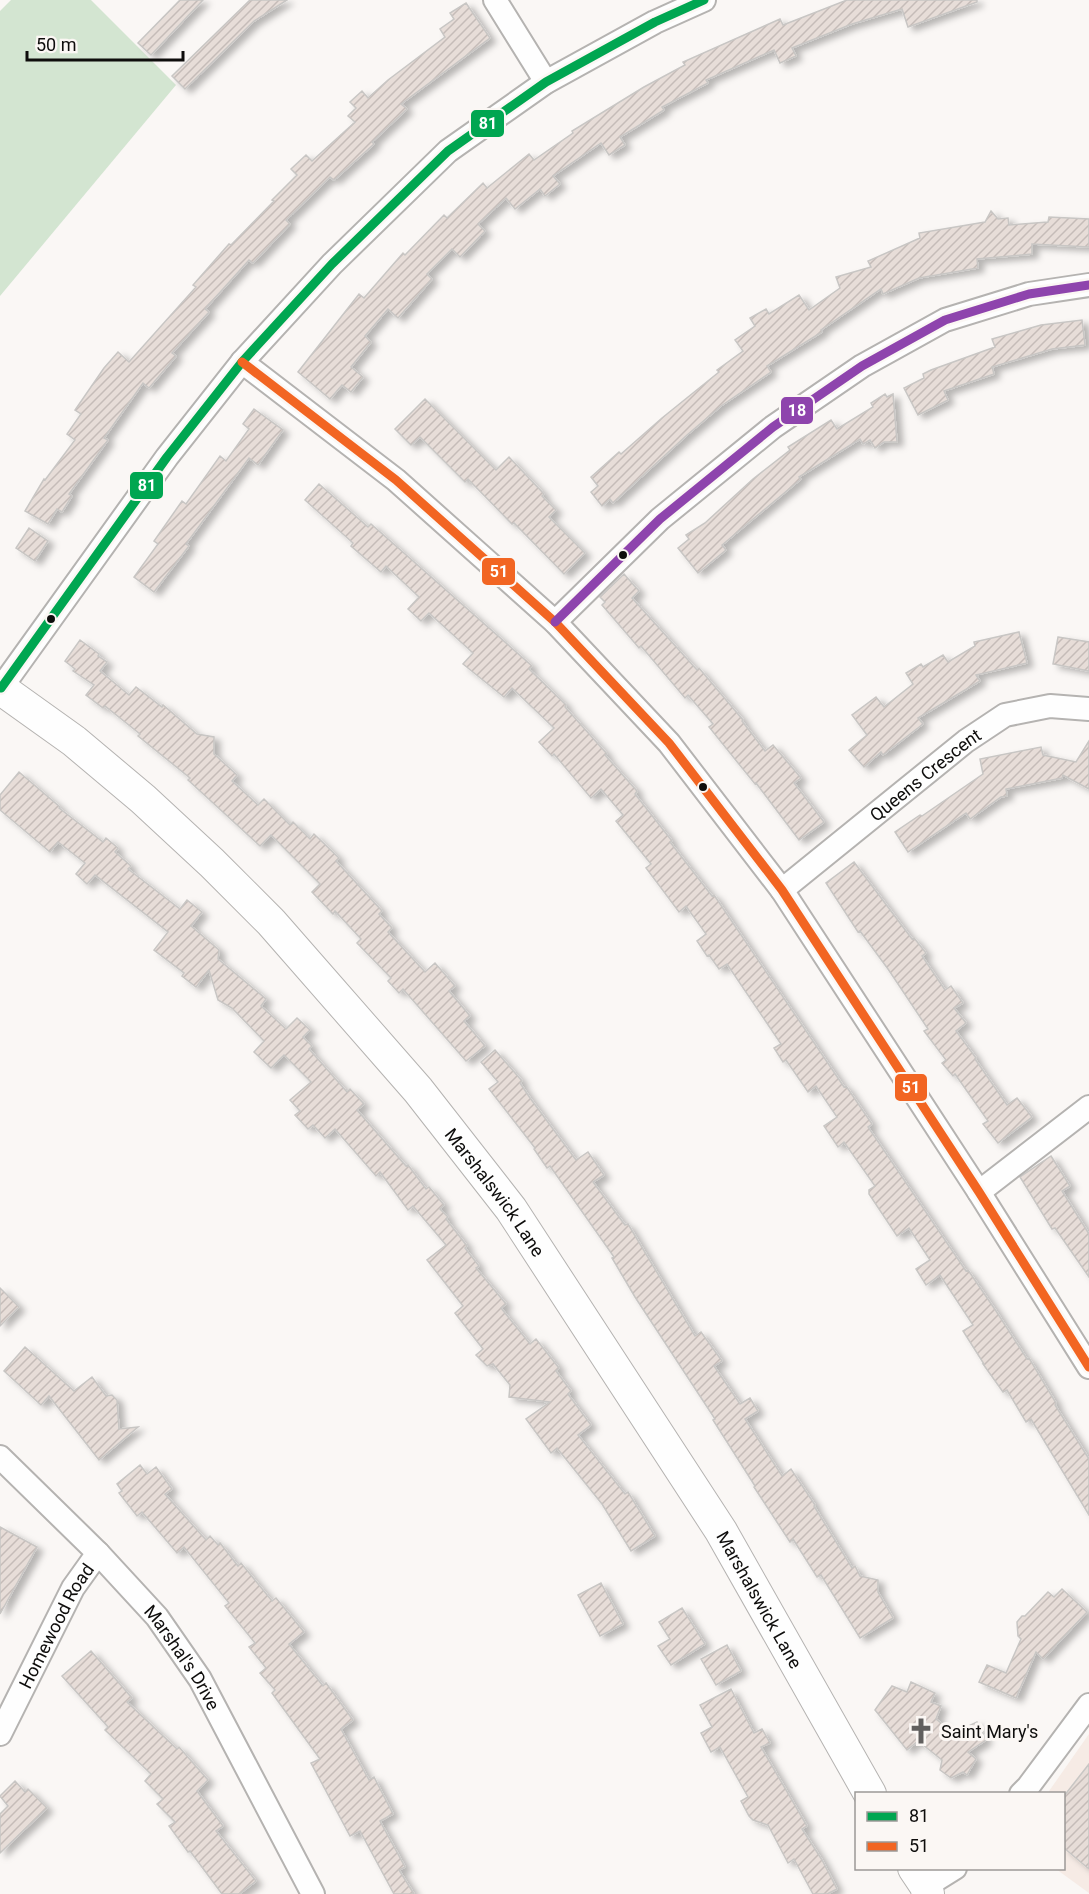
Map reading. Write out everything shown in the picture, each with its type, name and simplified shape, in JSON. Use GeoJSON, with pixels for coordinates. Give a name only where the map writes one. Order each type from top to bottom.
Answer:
{"type":"FeatureCollection","features":[{"type":"Feature","properties":{"kind":"street"},"geometry":{"type":"LineString","coordinates":[[495,0],[546,82]]}},
{"type":"Feature","properties":{"kind":"street"},"geometry":{"type":"LineString","coordinates":[[0,688],[167,457],[242,362],[332,264],[448,152],[546,82],[655,22],[704,0]]}},
{"type":"Feature","properties":{"kind":"street"},"geometry":{"type":"LineString","coordinates":[[555,622],[660,519],[773,427],[862,366],[945,320],[1029,294],[1089,285]]}},
{"type":"Feature","properties":{"kind":"street"},"geometry":{"type":"LineString","coordinates":[[242,362],[396,480],[555,622],[669,743],[782,890],[979,1192],[1089,1367]]}},
{"type":"Feature","properties":{"kind":"street","name":"Marshalswick Lane"},"geometry":{"type":"LineString","coordinates":[[0,688],[74,741],[143,799],[212,863],[271,922],[418,1090],[511,1209],[721,1532],[820,1702],[869,1792]]}},
{"type":"Feature","properties":{"kind":"street","name":"Queens Crescent"},"geometry":{"type":"LineString","coordinates":[[782,890],[966,741],[1005,716],[1050,706],[1089,710]]}},
{"type":"Feature","properties":{"kind":"street"},"geometry":{"type":"LineString","coordinates":[[979,1192],[1089,1107]]}},
{"type":"Feature","properties":{"kind":"street","name":"Marshal's Drive"},"geometry":{"type":"LineString","coordinates":[[0,1457],[98,1553],[158,1617],[200,1679],[313,1894]]}},
{"type":"Feature","properties":{"kind":"street","name":"Homewood Road"},"geometry":{"type":"LineString","coordinates":[[0,1734],[73,1588],[98,1553]]}},
{"type":"Feature","properties":{"kind":"street"},"geometry":{"type":"LineString","coordinates":[[1023,1792],[1089,1705]]}},
{"type":"Feature","properties":{"kind":"street"},"geometry":{"type":"LineString","coordinates":[[923,1883],[953,1870]]}},
{"type":"Feature","properties":{"kind":"shaded area"},"geometry":{"type":"Polygon","coordinates":[[[1089,1734],[1089,1893],[1057,1870],[1065,1870],[1065,1792],[1048,1792],[1089,1734]]]}},
{"type":"Feature","properties":{"kind":"green space"},"geometry":{"type":"Polygon","coordinates":[[[11,0],[91,0],[176,85],[0,296],[0,11],[11,0]]]}},
{"type":"Feature","properties":{"kind":"building"},"geometry":{"type":"Polygon","coordinates":[[[180,0],[203,0],[151,55],[138,43],[180,0]]]}},
{"type":"Feature","properties":{"kind":"building"},"geometry":{"type":"Polygon","coordinates":[[[250,0],[287,0],[254,21],[185,89],[172,76],[250,0]]]}},
{"type":"Feature","properties":{"kind":"building"},"geometry":{"type":"Polygon","coordinates":[[[847,0],[977,0],[977,2],[908,27],[902,9],[852,24],[792,48],[796,56],[780,63],[774,50],[706,80],[708,83],[662,107],[664,110],[620,137],[625,145],[609,155],[601,143],[553,176],[560,184],[545,196],[540,189],[515,209],[506,198],[478,224],[485,231],[460,257],[452,249],[427,274],[432,279],[398,318],[388,309],[365,336],[371,342],[351,367],[363,377],[351,392],[342,385],[330,399],[298,372],[359,294],[364,298],[403,253],[405,255],[444,215],[447,218],[483,183],[487,188],[529,154],[534,160],[573,133],[572,131],[685,65],[683,62],[780,19],[783,25],[847,0]]]}},
{"type":"Feature","properties":{"kind":"building"},"geometry":{"type":"Polygon","coordinates":[[[466,3],[490,38],[401,104],[407,109],[372,142],[374,144],[334,180],[330,177],[286,220],[290,224],[253,263],[249,260],[205,309],[209,312],[172,353],[176,356],[149,388],[143,383],[104,438],[108,440],[69,494],[72,496],[62,512],[57,509],[48,524],[25,511],[44,479],[75,440],[67,434],[81,414],[75,410],[104,368],[118,352],[129,362],[196,287],[193,285],[229,244],[231,245],[297,175],[291,169],[306,155],[312,161],[355,122],[348,116],[356,108],[350,102],[362,91],[368,98],[445,37],[440,29],[454,19],[450,13],[466,3]]]}},
{"type":"Feature","properties":{"kind":"building"},"geometry":{"type":"Polygon","coordinates":[[[991,211],[998,219],[1008,218],[1009,225],[1048,222],[1049,217],[1089,219],[1089,247],[1032,244],[1032,254],[977,259],[978,268],[919,278],[883,294],[881,289],[821,330],[822,332],[767,366],[771,372],[721,406],[613,503],[610,499],[602,506],[591,492],[598,486],[591,477],[719,372],[717,370],[743,351],[735,340],[755,326],[750,318],[766,309],[769,314],[799,295],[809,310],[840,288],[836,277],[871,267],[868,261],[920,238],[919,233],[985,222],[991,211]]]}},
{"type":"Feature","properties":{"kind":"building"},"geometry":{"type":"Polygon","coordinates":[[[1082,320],[1085,345],[1052,349],[992,367],[994,374],[944,391],[948,400],[918,415],[904,388],[924,378],[923,374],[931,370],[995,347],[992,339],[1041,325],[1082,320]]]}},
{"type":"Feature","properties":{"kind":"building"},"geometry":{"type":"Polygon","coordinates":[[[885,394],[887,397],[893,394],[897,442],[884,442],[875,448],[870,440],[863,444],[860,439],[799,477],[801,479],[722,545],[726,550],[698,573],[678,548],[689,539],[686,535],[705,523],[753,479],[790,450],[788,447],[831,420],[837,429],[873,407],[871,403],[885,394]]]}},
{"type":"Feature","properties":{"kind":"building"},"geometry":{"type":"Polygon","coordinates":[[[425,399],[496,470],[509,457],[544,494],[542,496],[556,510],[549,517],[585,553],[564,574],[468,479],[465,482],[420,437],[411,445],[395,429],[425,399]]]}},
{"type":"Feature","properties":{"kind":"building"},"geometry":{"type":"Polygon","coordinates":[[[254,409],[283,430],[258,465],[249,458],[186,544],[189,546],[154,592],[134,577],[158,544],[154,541],[182,501],[186,504],[220,456],[226,461],[249,429],[243,424],[254,409]]]}},
{"type":"Feature","properties":{"kind":"building"},"geometry":{"type":"Polygon","coordinates":[[[319,484],[368,527],[371,524],[532,666],[529,669],[566,705],[565,707],[637,791],[635,794],[672,841],[670,842],[712,896],[714,895],[844,1087],[846,1086],[872,1124],[868,1127],[1027,1359],[1029,1358],[1089,1459],[1089,1515],[1031,1419],[1026,1422],[1007,1390],[1003,1392],[983,1364],[963,1331],[973,1325],[940,1275],[926,1285],[916,1269],[930,1260],[909,1228],[897,1236],[869,1194],[869,1190],[875,1186],[844,1142],[838,1147],[824,1126],[837,1117],[816,1086],[808,1092],[786,1060],[783,1062],[774,1048],[781,1044],[727,964],[719,969],[709,955],[707,956],[697,941],[706,934],[686,906],[679,912],[646,868],[651,864],[616,821],[623,815],[601,789],[591,798],[554,754],[552,756],[539,742],[554,728],[512,688],[504,697],[463,664],[473,653],[429,613],[421,621],[408,609],[419,597],[386,566],[381,572],[305,500],[319,484]]]}},
{"type":"Feature","properties":{"kind":"building"},"geometry":{"type":"Polygon","coordinates":[[[29,528],[48,541],[35,561],[16,548],[29,528]]]}},
{"type":"Feature","properties":{"kind":"building"},"geometry":{"type":"Polygon","coordinates":[[[624,574],[639,591],[632,598],[697,670],[699,668],[743,720],[765,751],[773,745],[801,778],[794,783],[824,822],[799,840],[756,783],[709,727],[713,724],[688,695],[685,698],[602,605],[605,602],[600,597],[624,574]]]}},
{"type":"Feature","properties":{"kind":"building"},"geometry":{"type":"Polygon","coordinates":[[[1019,632],[1027,663],[976,675],[980,681],[918,718],[923,724],[883,755],[881,752],[864,767],[849,750],[867,735],[852,715],[876,697],[884,707],[913,684],[906,673],[921,664],[923,667],[943,655],[948,662],[975,646],[974,642],[1019,632]]]}},
{"type":"Feature","properties":{"kind":"building"},"geometry":{"type":"Polygon","coordinates":[[[1058,637],[1089,642],[1089,671],[1053,664],[1058,637]]]}},
{"type":"Feature","properties":{"kind":"building"},"geometry":{"type":"Polygon","coordinates":[[[80,640],[107,662],[100,671],[129,695],[136,687],[162,707],[163,705],[197,734],[214,737],[214,754],[237,775],[232,781],[258,805],[264,799],[290,825],[293,822],[310,839],[314,834],[339,858],[336,861],[382,911],[379,914],[392,928],[388,932],[425,972],[435,963],[455,986],[449,991],[470,1016],[464,1021],[485,1046],[466,1061],[403,989],[399,993],[388,981],[391,978],[357,943],[361,939],[335,911],[333,914],[312,892],[320,884],[271,835],[260,846],[188,780],[190,778],[138,736],[140,734],[105,706],[103,708],[86,695],[94,685],[73,671],[75,669],[65,661],[80,640]]]}},
{"type":"Feature","properties":{"kind":"building"},"geometry":{"type":"Polygon","coordinates":[[[1089,741],[1089,789],[1063,775],[1062,778],[1006,789],[1007,796],[1001,797],[970,819],[966,813],[908,852],[895,832],[983,774],[980,759],[1041,747],[1043,755],[1076,762],[1089,741]]]}},
{"type":"Feature","properties":{"kind":"building"},"geometry":{"type":"Polygon","coordinates":[[[19,772],[59,808],[103,842],[106,838],[118,848],[115,852],[131,866],[128,869],[180,909],[187,900],[202,912],[191,926],[219,950],[218,959],[266,999],[261,1006],[286,1029],[297,1018],[310,1030],[303,1037],[312,1046],[309,1049],[347,1092],[350,1089],[364,1104],[357,1110],[406,1166],[408,1165],[426,1189],[429,1187],[444,1205],[440,1209],[467,1246],[465,1248],[479,1266],[476,1268],[506,1304],[501,1308],[530,1344],[536,1339],[559,1368],[556,1371],[571,1391],[568,1394],[591,1425],[578,1435],[625,1494],[628,1492],[655,1536],[631,1551],[602,1504],[557,1448],[551,1453],[526,1419],[550,1402],[509,1397],[510,1385],[493,1364],[487,1366],[476,1355],[483,1349],[455,1313],[463,1306],[427,1260],[446,1245],[413,1206],[408,1210],[380,1172],[376,1176],[335,1129],[325,1138],[313,1125],[308,1129],[295,1115],[300,1111],[290,1100],[311,1082],[284,1055],[271,1068],[254,1052],[264,1041],[232,1008],[218,1000],[209,970],[196,987],[182,976],[184,973],[154,950],[168,932],[95,875],[87,884],[76,874],[85,863],[58,842],[50,852],[0,810],[0,795],[19,772]]]}},
{"type":"Feature","properties":{"kind":"building"},"geometry":{"type":"Polygon","coordinates":[[[854,862],[912,939],[914,938],[926,953],[922,956],[945,990],[951,986],[963,1003],[954,1008],[966,1023],[956,1031],[1007,1105],[1017,1098],[1032,1117],[998,1143],[983,1124],[988,1121],[955,1074],[953,1076],[942,1063],[946,1060],[924,1031],[928,1029],[888,969],[860,931],[858,932],[826,883],[854,862]]]}},
{"type":"Feature","properties":{"kind":"building"},"geometry":{"type":"Polygon","coordinates":[[[495,1050],[522,1081],[520,1083],[530,1098],[576,1160],[588,1152],[604,1175],[593,1182],[625,1225],[628,1224],[695,1336],[701,1332],[722,1361],[714,1366],[740,1404],[750,1398],[758,1411],[745,1419],[782,1476],[791,1469],[852,1568],[855,1566],[860,1576],[878,1580],[878,1592],[893,1618],[860,1638],[821,1575],[817,1577],[793,1539],[790,1542],[713,1420],[715,1419],[635,1297],[612,1258],[614,1257],[550,1166],[547,1168],[535,1148],[489,1089],[498,1082],[481,1062],[495,1050]]]}},
{"type":"Feature","properties":{"kind":"building"},"geometry":{"type":"Polygon","coordinates":[[[1051,1156],[1070,1186],[1062,1191],[1089,1234],[1089,1277],[1055,1228],[1052,1229],[1020,1177],[1051,1156]]]}},
{"type":"Feature","properties":{"kind":"building"},"geometry":{"type":"Polygon","coordinates":[[[0,1288],[19,1307],[0,1326],[0,1288]]]}},
{"type":"Feature","properties":{"kind":"building"},"geometry":{"type":"Polygon","coordinates":[[[25,1347],[74,1391],[92,1377],[106,1396],[112,1395],[117,1400],[119,1429],[138,1427],[99,1460],[49,1396],[41,1405],[4,1371],[25,1347]]]}},
{"type":"Feature","properties":{"kind":"building"},"geometry":{"type":"Polygon","coordinates":[[[140,1465],[147,1474],[156,1467],[172,1489],[165,1494],[206,1540],[210,1536],[218,1545],[220,1543],[238,1566],[241,1563],[272,1601],[276,1598],[304,1632],[289,1644],[323,1686],[326,1683],[353,1720],[341,1729],[369,1780],[374,1777],[393,1814],[380,1821],[405,1867],[399,1870],[414,1894],[394,1894],[360,1831],[350,1836],[311,1763],[320,1759],[272,1693],[275,1690],[260,1673],[266,1668],[249,1647],[255,1643],[225,1606],[229,1603],[184,1547],[177,1553],[142,1512],[137,1516],[119,1493],[122,1491],[117,1484],[140,1465]]]}},
{"type":"Feature","properties":{"kind":"building"},"geometry":{"type":"Polygon","coordinates":[[[0,1527],[37,1547],[0,1614],[0,1527]]]}},
{"type":"Feature","properties":{"kind":"building"},"geometry":{"type":"Polygon","coordinates":[[[601,1583],[623,1624],[600,1636],[578,1595],[601,1583]]]}},
{"type":"Feature","properties":{"kind":"building"},"geometry":{"type":"Polygon","coordinates":[[[1062,1589],[1087,1612],[1043,1659],[1036,1652],[1016,1698],[979,1682],[987,1665],[1006,1673],[1021,1639],[1018,1636],[1017,1622],[1048,1592],[1054,1597],[1062,1589]]]}},
{"type":"Feature","properties":{"kind":"building"},"geometry":{"type":"Polygon","coordinates":[[[682,1608],[705,1644],[671,1665],[658,1646],[670,1639],[659,1622],[682,1608]]]}},
{"type":"Feature","properties":{"kind":"building"},"geometry":{"type":"Polygon","coordinates":[[[727,1645],[741,1671],[716,1685],[701,1659],[727,1645]]]}},
{"type":"Feature","properties":{"kind":"building"},"geometry":{"type":"Polygon","coordinates":[[[91,1651],[132,1698],[127,1702],[177,1749],[179,1747],[208,1780],[197,1791],[223,1826],[216,1831],[256,1881],[239,1894],[222,1894],[169,1826],[175,1822],[157,1804],[163,1799],[145,1781],[151,1774],[105,1730],[108,1727],[62,1676],[91,1651]]]}},
{"type":"Feature","properties":{"kind":"building","name":"Saint Mary's"},"geometry":{"type":"Polygon","coordinates":[[[911,1682],[935,1693],[931,1702],[941,1706],[936,1719],[954,1733],[977,1722],[986,1740],[968,1752],[976,1759],[967,1775],[963,1772],[951,1778],[940,1770],[942,1760],[918,1741],[907,1750],[875,1710],[892,1686],[907,1692],[911,1682]]]}},
{"type":"Feature","properties":{"kind":"building"},"geometry":{"type":"Polygon","coordinates":[[[731,1689],[754,1733],[762,1729],[770,1743],[761,1747],[807,1826],[802,1829],[837,1889],[827,1894],[813,1894],[794,1859],[788,1863],[768,1825],[753,1820],[749,1816],[741,1801],[748,1797],[720,1747],[711,1752],[701,1733],[712,1727],[700,1705],[731,1689]]]}},
{"type":"Feature","properties":{"kind":"building"},"geometry":{"type":"Polygon","coordinates":[[[1089,1764],[1089,1869],[1065,1849],[1065,1795],[1089,1764]]]}},
{"type":"Feature","properties":{"kind":"building"},"geometry":{"type":"Polygon","coordinates":[[[15,1781],[25,1792],[28,1789],[47,1808],[0,1853],[0,1814],[8,1806],[0,1796],[15,1781]]]}},
{"type":"Feature","properties":{"kind":"transit line","name":"81"},"geometry":{"type":"LineString","coordinates":[[1,688],[167,457],[242,362],[332,264],[448,151],[546,82],[655,22],[704,0]]}},
{"type":"Feature","properties":{"kind":"transit line","name":"18"},"geometry":{"type":"LineString","coordinates":[[555,622],[660,519],[773,427],[862,366],[945,320],[1029,294],[1089,285]]}},
{"type":"Feature","properties":{"kind":"transit line","name":"51"},"geometry":{"type":"LineString","coordinates":[[242,362],[396,480],[555,622],[669,743],[782,890],[979,1192],[1089,1367]]}},
{"type":"Feature","properties":{"kind":"place","name":"Saint Mary's"},"geometry":{"type":"Point","coordinates":[921,1731]}}]}
